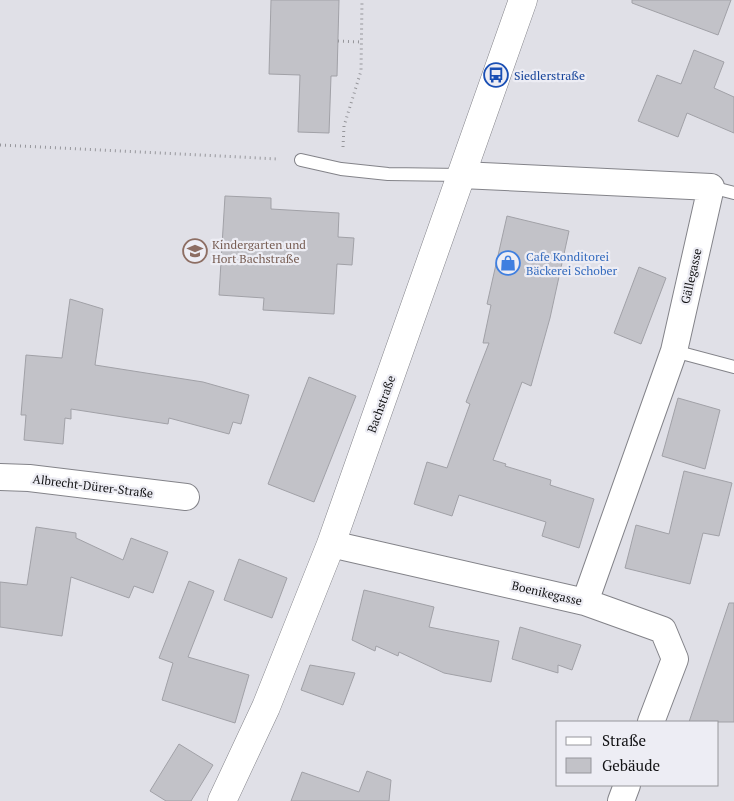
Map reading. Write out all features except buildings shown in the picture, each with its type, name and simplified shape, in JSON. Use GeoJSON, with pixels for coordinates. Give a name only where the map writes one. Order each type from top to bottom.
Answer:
{"type":"FeatureCollection","features":[{"type":"Feature","properties":{"kind":"street","name":"Bachstraße"},"geometry":{"type":"LineString","coordinates":[[222,801],[266,707],[331,544],[523,0]]}},
{"type":"Feature","properties":{"kind":"street","name":"Gällegasse"},"geometry":{"type":"LineString","coordinates":[[461,175],[726,189],[674,351],[586,602]]}},
{"type":"Feature","properties":{"kind":"street","name":"Albrecht-Dürer-Straße"},"geometry":{"type":"LineString","coordinates":[[0,477],[29,478],[186,497]]}},
{"type":"Feature","properties":{"kind":"street","name":"Boenikegasse"},"geometry":{"type":"LineString","coordinates":[[331,544],[586,602],[663,630],[675,659],[651,721]]}},
{"type":"Feature","properties":{"kind":"street"},"geometry":{"type":"LineString","coordinates":[[621,801],[627,786]]}},
{"type":"Feature","properties":{"kind":"lane"},"geometry":{"type":"LineString","coordinates":[[301,160],[341,169],[388,174],[461,175]]}},
{"type":"Feature","properties":{"kind":"lane"},"geometry":{"type":"LineString","coordinates":[[674,351],[734,367]]}},
{"type":"Feature","properties":{"kind":"path"},"geometry":{"type":"LineString","coordinates":[[341,169],[344,126],[360,71],[362,0]]}},
{"type":"Feature","properties":{"kind":"path"},"geometry":{"type":"LineString","coordinates":[[338,41],[362,42]]}},
{"type":"Feature","properties":{"kind":"path"},"geometry":{"type":"LineString","coordinates":[[0,145],[301,160]]}},
{"type":"Feature","properties":{"kind":"place","name":"Siedlerstraße"},"geometry":{"type":"Point","coordinates":[496,75]}},
{"type":"Feature","properties":{"kind":"place","name":"Kindergarten und Hort Bachstraße"},"geometry":{"type":"Point","coordinates":[195,251]}},
{"type":"Feature","properties":{"kind":"place","name":"Cafe Konditorei Bäckerei Schober"},"geometry":{"type":"Point","coordinates":[508,263]}}]}
